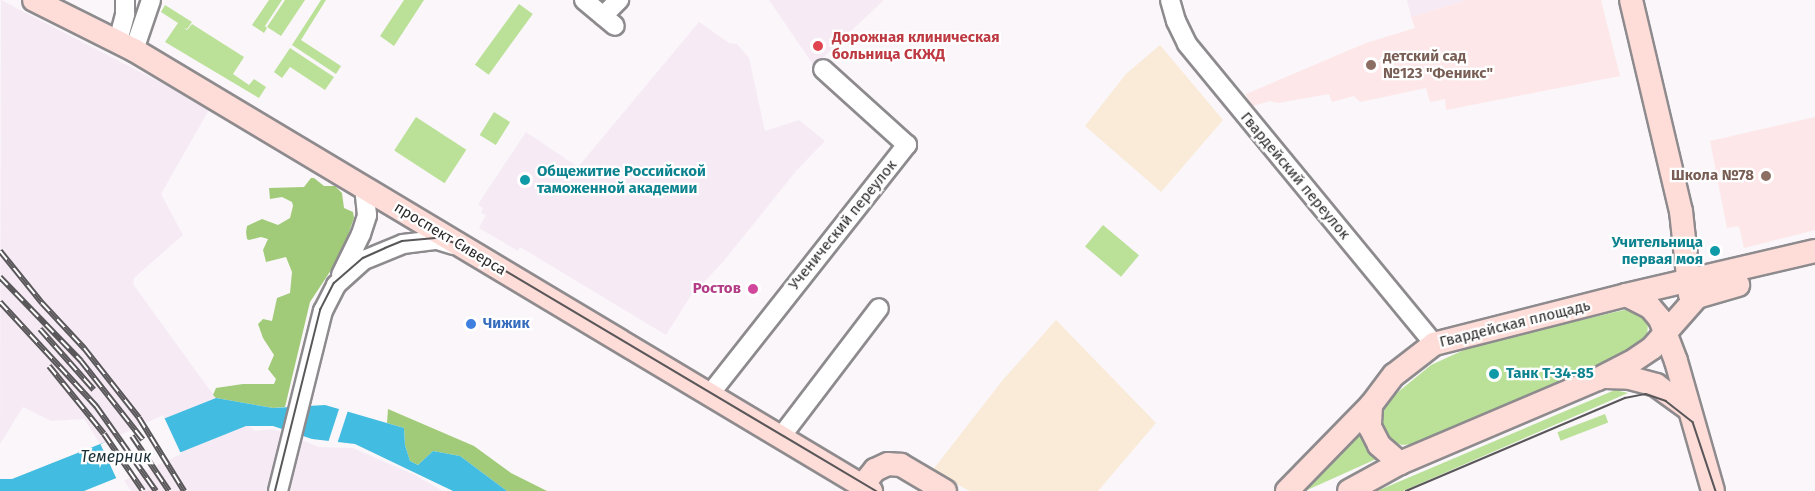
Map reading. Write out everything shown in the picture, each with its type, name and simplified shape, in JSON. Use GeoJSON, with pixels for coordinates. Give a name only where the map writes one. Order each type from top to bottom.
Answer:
{"type":"FeatureCollection","features":[{"type":"Feature","properties":{"kind":"main road","name":"проспект Сиверса"},"geometry":{"type":"LineString","coordinates":[[34,0],[126,45],[866,489]]}},
{"type":"Feature","properties":{"kind":"main road"},"geometry":{"type":"LineString","coordinates":[[1631,0],[1681,211],[1690,305]]}},
{"type":"Feature","properties":{"kind":"main road","name":"Гвардейская площадь"},"geometry":{"type":"LineString","coordinates":[[1287,491],[1371,405],[1394,375],[1434,344],[1626,295],[1815,251]]}},
{"type":"Feature","properties":{"kind":"main road"},"geometry":{"type":"LineString","coordinates":[[1350,491],[1400,464],[1603,377],[1630,363],[1666,333],[1697,297],[1712,291],[1815,267]]}},
{"type":"Feature","properties":{"kind":"main road"},"geometry":{"type":"LineString","coordinates":[[1626,295],[1654,310],[1666,333],[1713,491]]}},
{"type":"Feature","properties":{"kind":"main road"},"geometry":{"type":"LineString","coordinates":[[1603,377],[1624,377],[1656,385],[1689,409]]}},
{"type":"Feature","properties":{"kind":"main road"},"geometry":{"type":"LineString","coordinates":[[1371,405],[1370,427],[1379,445],[1400,464]]}},
{"type":"Feature","properties":{"kind":"main road"},"geometry":{"type":"LineString","coordinates":[[866,489],[875,470],[888,464],[900,465],[945,491]]}},
{"type":"Feature","properties":{"kind":"main road"},"geometry":{"type":"LineString","coordinates":[[915,473],[936,491]]}},
{"type":"Feature","properties":{"kind":"street"},"geometry":{"type":"LineString","coordinates":[[125,0],[126,45]]}},
{"type":"Feature","properties":{"kind":"street"},"geometry":{"type":"LineString","coordinates":[[126,45],[151,0]]}},
{"type":"Feature","properties":{"kind":"street"},"geometry":{"type":"LineString","coordinates":[[584,0],[609,21],[619,0]]}},
{"type":"Feature","properties":{"kind":"street","name":"Гвардейский переулок"},"geometry":{"type":"LineString","coordinates":[[1170,0],[1186,44],[1434,344]]}},
{"type":"Feature","properties":{"kind":"street","name":"Ученический переулок"},"geometry":{"type":"LineString","coordinates":[[710,394],[907,145],[823,69]]}},
{"type":"Feature","properties":{"kind":"street"},"geometry":{"type":"LineString","coordinates":[[278,491],[323,311],[364,224],[368,204],[364,187]]}},
{"type":"Feature","properties":{"kind":"street"},"geometry":{"type":"LineString","coordinates":[[403,244],[408,228],[406,212]]}},
{"type":"Feature","properties":{"kind":"street"},"geometry":{"type":"LineString","coordinates":[[336,285],[364,260],[403,244],[437,240],[461,247]]}},
{"type":"Feature","properties":{"kind":"street"},"geometry":{"type":"LineString","coordinates":[[780,438],[879,308]]}},
{"type":"Feature","properties":{"kind":"shaded area"},"geometry":{"type":"Polygon","coordinates":[[[1,0],[210,108],[161,194],[183,235],[134,278],[133,284],[209,389],[255,431],[273,429],[319,447],[353,448],[415,475],[443,491],[131,491],[84,419],[51,421],[23,407],[0,444],[1,0]]]}},
{"type":"Feature","properties":{"kind":"shaded area","name":"Дорожная клиническая больница СКЖД"},"geometry":{"type":"Polygon","coordinates":[[[769,0],[884,0],[814,66],[769,0]]]}},
{"type":"Feature","properties":{"kind":"shaded area"},"geometry":{"type":"Polygon","coordinates":[[[1407,0],[1467,0],[1411,17],[1407,0]]]}},
{"type":"Feature","properties":{"kind":"shaded area"},"geometry":{"type":"Polygon","coordinates":[[[1467,0],[1601,0],[1620,76],[1446,110],[1445,99],[1430,102],[1426,88],[1360,102],[1354,96],[1332,102],[1329,94],[1278,103],[1270,101],[1250,107],[1246,94],[1366,43],[1415,28],[1411,17],[1467,0]]]}},
{"type":"Feature","properties":{"kind":"shaded area"},"geometry":{"type":"Polygon","coordinates":[[[699,22],[729,43],[737,44],[749,58],[765,131],[799,120],[825,141],[796,171],[723,262],[690,297],[666,335],[520,247],[518,251],[479,228],[486,215],[481,213],[483,208],[478,204],[526,132],[578,167],[699,22]]]}},
{"type":"Feature","properties":{"kind":"shaded area"},"geometry":{"type":"Polygon","coordinates":[[[1160,45],[1223,120],[1161,192],[1085,126],[1126,74],[1160,45]]]}},
{"type":"Feature","properties":{"kind":"shaded area","name":"Школа №78"},"geometry":{"type":"Polygon","coordinates":[[[1815,117],[1815,230],[1744,248],[1739,226],[1727,228],[1710,141],[1815,117]]]}},
{"type":"Feature","properties":{"kind":"shaded area"},"geometry":{"type":"Polygon","coordinates":[[[1056,320],[1156,423],[1098,491],[970,491],[932,471],[1002,381],[1056,320]]]}},
{"type":"Feature","properties":{"kind":"green space"},"geometry":{"type":"Polygon","coordinates":[[[269,0],[282,0],[265,26],[267,28],[264,33],[252,25],[269,0]]]}},
{"type":"Feature","properties":{"kind":"green space"},"geometry":{"type":"Polygon","coordinates":[[[285,0],[305,0],[281,36],[267,27],[285,0]]]}},
{"type":"Feature","properties":{"kind":"green space"},"geometry":{"type":"Polygon","coordinates":[[[321,0],[326,0],[301,40],[341,66],[336,74],[292,45],[321,0]]]}},
{"type":"Feature","properties":{"kind":"green space"},"geometry":{"type":"Polygon","coordinates":[[[404,0],[424,0],[394,46],[380,36],[404,0]]]}},
{"type":"Feature","properties":{"kind":"green space"},"geometry":{"type":"Polygon","coordinates":[[[519,4],[533,14],[489,75],[475,65],[519,4]]]}},
{"type":"Feature","properties":{"kind":"green space"},"geometry":{"type":"Polygon","coordinates":[[[165,5],[192,22],[187,29],[184,28],[187,30],[192,24],[244,57],[233,74],[249,85],[254,79],[266,87],[259,98],[165,42],[178,23],[161,12],[165,5]]]}},
{"type":"Feature","properties":{"kind":"green space"},"geometry":{"type":"Polygon","coordinates":[[[290,48],[334,77],[325,90],[290,67],[282,78],[274,72],[290,48]]]}},
{"type":"Feature","properties":{"kind":"green space"},"geometry":{"type":"Polygon","coordinates":[[[494,112],[510,122],[496,145],[480,135],[494,112]]]}},
{"type":"Feature","properties":{"kind":"green space"},"geometry":{"type":"Polygon","coordinates":[[[416,117],[466,150],[445,183],[394,151],[416,117]]]}},
{"type":"Feature","properties":{"kind":"green space"},"geometry":{"type":"Polygon","coordinates":[[[311,178],[324,186],[335,186],[342,193],[344,208],[353,212],[354,218],[341,255],[310,302],[285,407],[273,408],[216,398],[213,395],[216,388],[243,384],[274,384],[276,379],[268,369],[274,355],[263,338],[258,324],[263,319],[272,321],[277,298],[290,293],[292,272],[286,257],[266,262],[263,250],[268,239],[261,237],[247,239],[247,226],[262,219],[278,225],[290,218],[292,202],[282,197],[270,199],[269,188],[304,187],[311,178]]]}},
{"type":"Feature","properties":{"kind":"green space"},"geometry":{"type":"Polygon","coordinates":[[[1103,225],[1139,255],[1121,277],[1085,246],[1103,225]]]}},
{"type":"Feature","properties":{"kind":"green space"},"geometry":{"type":"Polygon","coordinates":[[[1624,310],[1640,313],[1648,322],[1647,339],[1640,346],[1502,409],[1414,444],[1402,445],[1392,441],[1385,432],[1381,421],[1384,407],[1392,397],[1431,365],[1477,344],[1624,310]]]}},
{"type":"Feature","properties":{"kind":"green space"},"geometry":{"type":"Polygon","coordinates":[[[1615,390],[1628,393],[1403,491],[1377,491],[1615,390]]]}},
{"type":"Feature","properties":{"kind":"green space"},"geometry":{"type":"Polygon","coordinates":[[[388,409],[474,446],[511,473],[547,491],[507,491],[460,456],[433,451],[418,465],[410,461],[405,445],[404,428],[387,423],[388,409]]]}},
{"type":"Feature","properties":{"kind":"green space"},"geometry":{"type":"Polygon","coordinates":[[[1605,414],[1608,422],[1561,441],[1557,432],[1605,414]]]}},
{"type":"Feature","properties":{"kind":"green space"},"geometry":{"type":"Polygon","coordinates":[[[1363,424],[1383,456],[1305,491],[1363,424]]]}},
{"type":"Feature","properties":{"kind":"water","name":"Темерник"},"geometry":{"type":"Polygon","coordinates":[[[216,398],[273,408],[325,405],[404,428],[405,445],[410,461],[418,465],[433,451],[460,456],[507,491],[453,491],[355,444],[312,439],[273,426],[246,426],[84,491],[0,491],[0,479],[12,479],[216,398]]]}},
{"type":"Feature","properties":{"kind":"pier"},"geometry":{"type":"Polygon","coordinates":[[[340,406],[349,409],[337,446],[328,443],[340,406]]]}},
{"type":"Feature","properties":{"kind":"pier"},"geometry":{"type":"Polygon","coordinates":[[[163,415],[181,454],[119,483],[100,444],[163,415]]]}},
{"type":"Feature","properties":{"kind":"tram line"},"geometry":{"type":"LineString","coordinates":[[275,491],[320,310],[334,283],[363,258],[385,248],[402,241],[438,238],[462,245],[876,491]]}},
{"type":"Feature","properties":{"kind":"tram line"},"geometry":{"type":"LineString","coordinates":[[1406,491],[1625,398],[1646,394],[1666,401],[1693,422],[1716,491]]}},
{"type":"Feature","properties":{"kind":"railway"},"geometry":{"type":"LineString","coordinates":[[0,251],[42,303],[84,348],[139,418],[184,491]]}},
{"type":"Feature","properties":{"kind":"railway"},"geometry":{"type":"LineString","coordinates":[[0,277],[81,361],[143,440]]}},
{"type":"Feature","properties":{"kind":"railway"},"geometry":{"type":"LineString","coordinates":[[0,302],[96,406],[156,491]]}},
{"type":"Feature","properties":{"kind":"railway"},"geometry":{"type":"LineString","coordinates":[[40,329],[94,390]]}},
{"type":"Feature","properties":{"kind":"railway"},"geometry":{"type":"LineString","coordinates":[[49,366],[104,434],[143,491]]}},
{"type":"Feature","properties":{"kind":"railway"},"geometry":{"type":"LineString","coordinates":[[132,436],[169,491]]}},
{"type":"Feature","properties":{"kind":"place","name":"Дорожная клиническая больница СКЖД"},"geometry":{"type":"Point","coordinates":[818,46]}},
{"type":"Feature","properties":{"kind":"place","name":"детский сад №123 \"Феникс\""},"geometry":{"type":"Point","coordinates":[1371,65]}},
{"type":"Feature","properties":{"kind":"place","name":"Школа №78"},"geometry":{"type":"Point","coordinates":[1766,176]}},
{"type":"Feature","properties":{"kind":"place","name":"Общежитие Российской таможенной академии"},"geometry":{"type":"Point","coordinates":[525,180]}},
{"type":"Feature","properties":{"kind":"place","name":"Учительница первая моя"},"geometry":{"type":"Point","coordinates":[1715,251]}},
{"type":"Feature","properties":{"kind":"place","name":"Ростов"},"geometry":{"type":"Point","coordinates":[753,289]}},
{"type":"Feature","properties":{"kind":"place","name":"Чижик"},"geometry":{"type":"Point","coordinates":[471,324]}},
{"type":"Feature","properties":{"kind":"place","name":"Танк Т-34-85"},"geometry":{"type":"Point","coordinates":[1494,374]}}]}
